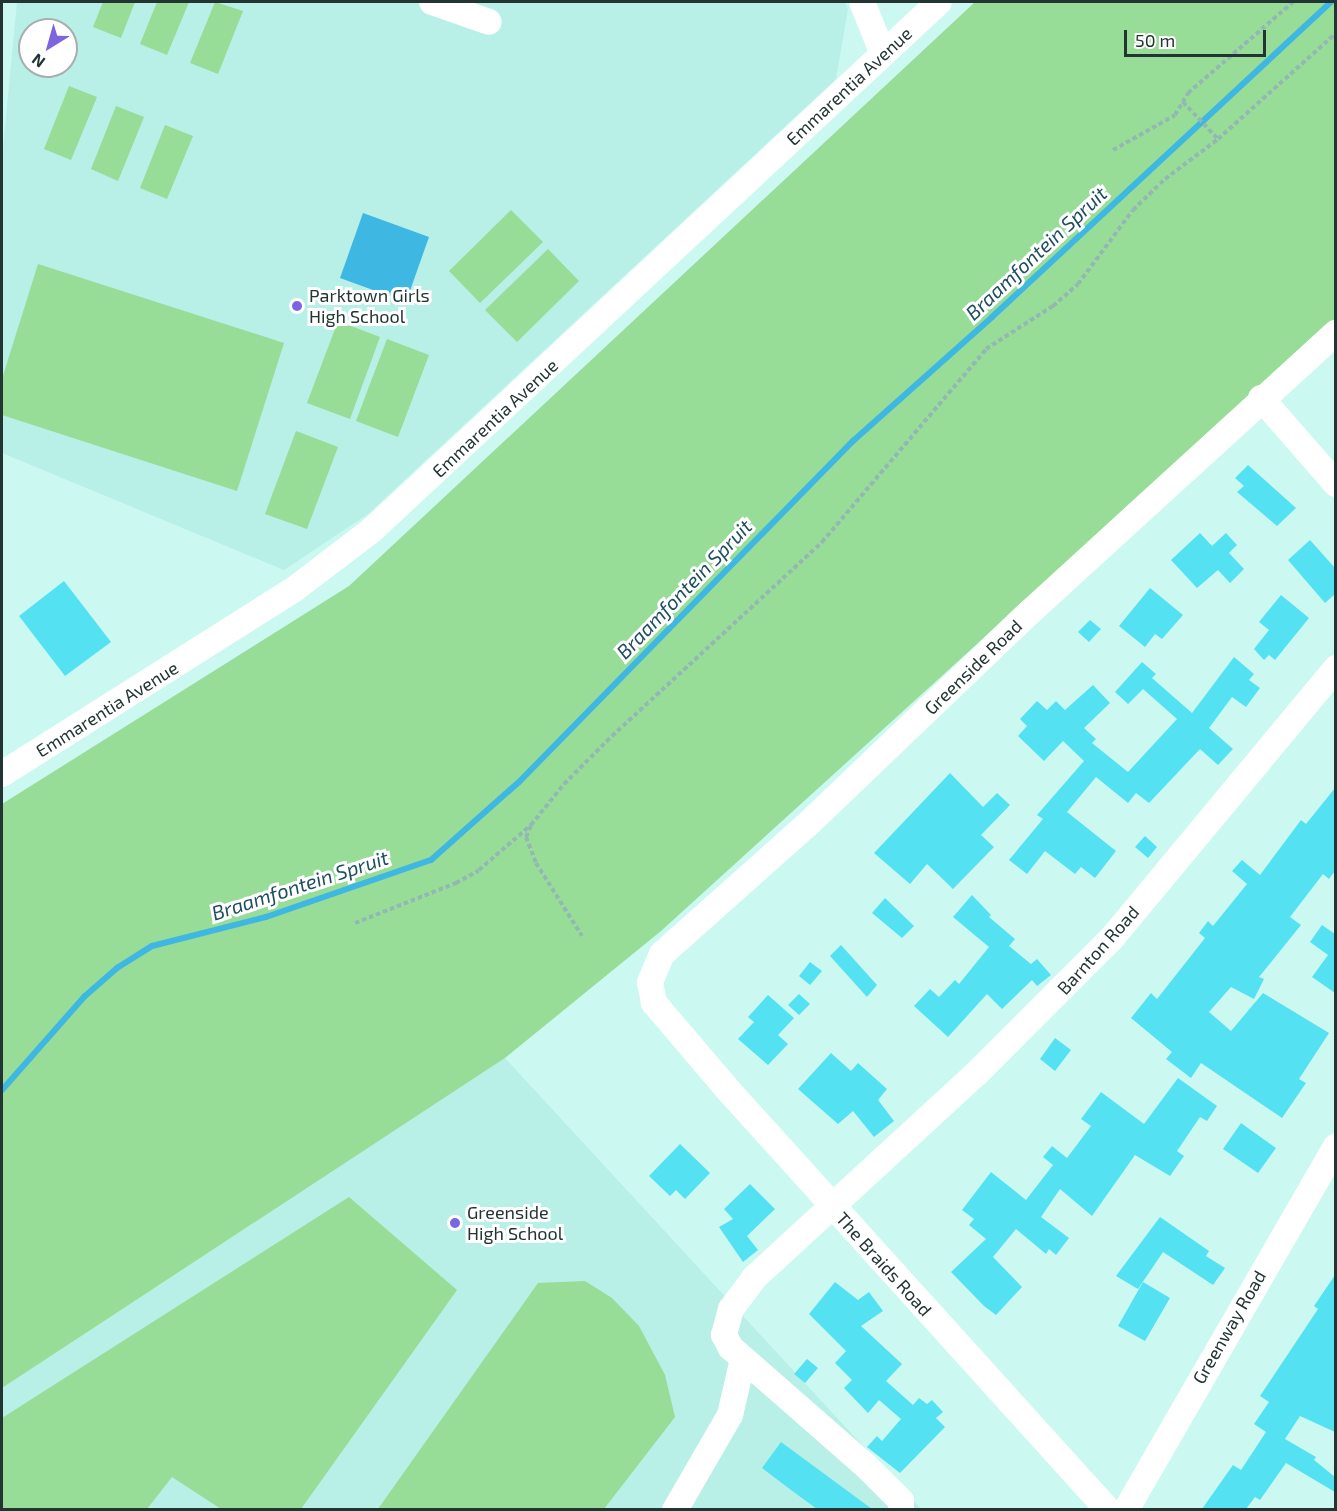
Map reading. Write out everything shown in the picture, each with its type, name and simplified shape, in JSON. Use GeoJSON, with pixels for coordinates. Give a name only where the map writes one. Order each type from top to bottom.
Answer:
{"type":"FeatureCollection","features":[{"type":"Feature","properties":{"kind":"street"},"geometry":{"type":"LineString","coordinates":[[432,2],[489,22]]}},
{"type":"Feature","properties":{"kind":"street"},"geometry":{"type":"LineString","coordinates":[[862,2],[883,54]]}},
{"type":"Feature","properties":{"kind":"street","name":"Emmarentia Avenue"},"geometry":{"type":"LineString","coordinates":[[2,774],[292,591],[373,529],[939,2]]}},
{"type":"Feature","properties":{"kind":"street","name":"Greenside Road"},"geometry":{"type":"LineString","coordinates":[[664,1016],[650,994],[650,982],[662,954],[808,824],[1261,398],[1335,333]]}},
{"type":"Feature","properties":{"kind":"street"},"geometry":{"type":"LineString","coordinates":[[1261,398],[1335,484]]}},
{"type":"Feature","properties":{"kind":"street","name":"Barnton Road"},"geometry":{"type":"LineString","coordinates":[[743,1359],[724,1335],[731,1309],[754,1278],[834,1208],[1050,1003],[1112,938],[1335,668]]}},
{"type":"Feature","properties":{"kind":"street","name":"The Braids Road"},"geometry":{"type":"LineString","coordinates":[[664,1016],[834,1208],[1108,1509]]}},
{"type":"Feature","properties":{"kind":"street","name":"Greenway Road"},"geometry":{"type":"LineString","coordinates":[[1126,1509],[1335,1146]]}},
{"type":"Feature","properties":{"kind":"street"},"geometry":{"type":"LineString","coordinates":[[675,1509],[730,1415],[743,1359],[867,1467],[901,1501],[901,1509]]}},
{"type":"Feature","properties":{"kind":"path"},"geometry":{"type":"LineString","coordinates":[[1113,150],[1175,115],[1188,93],[1293,2]]}},
{"type":"Feature","properties":{"kind":"path"},"geometry":{"type":"LineString","coordinates":[[355,922],[456,883],[479,870],[531,825],[564,784],[612,736],[822,542],[986,349],[1053,306],[1078,284],[1133,210],[1165,178],[1218,139],[1335,33]]}},
{"type":"Feature","properties":{"kind":"path"},"geometry":{"type":"LineString","coordinates":[[1183,102],[1218,139]]}},
{"type":"Feature","properties":{"kind":"path"},"geometry":{"type":"LineString","coordinates":[[531,825],[526,837],[536,863],[582,936]]}},
{"type":"Feature","properties":{"kind":"shaded area","name":"Parktown Girls High School"},"geometry":{"type":"Polygon","coordinates":[[[17,2],[845,2],[848,9],[836,79],[368,514],[284,570],[2,453],[2,158],[17,2]]]}},
{"type":"Feature","properties":{"kind":"shaded area","name":"Greenside High School"},"geometry":{"type":"Polygon","coordinates":[[[505,1058],[921,1509],[2,1510],[2,1388],[505,1058]]]}},
{"type":"Feature","properties":{"kind":"green space"},"geometry":{"type":"Polygon","coordinates":[[[103,2],[135,2],[121,38],[93,27],[103,2]]]}},
{"type":"Feature","properties":{"kind":"green space"},"geometry":{"type":"Polygon","coordinates":[[[157,2],[189,2],[167,55],[140,44],[157,2]]]}},
{"type":"Feature","properties":{"kind":"green space"},"geometry":{"type":"Polygon","coordinates":[[[215,2],[243,11],[218,74],[190,63],[215,2]]]}},
{"type":"Feature","properties":{"kind":"green space"},"geometry":{"type":"Polygon","coordinates":[[[975,2],[1335,2],[1335,319],[661,931],[505,1058],[2,1388],[2,804],[349,586],[975,2]]]}},
{"type":"Feature","properties":{"kind":"green space"},"geometry":{"type":"Polygon","coordinates":[[[69,86],[97,97],[71,160],[44,149],[69,86]]]}},
{"type":"Feature","properties":{"kind":"green space"},"geometry":{"type":"Polygon","coordinates":[[[116,106],[144,117],[118,181],[91,169],[116,106]]]}},
{"type":"Feature","properties":{"kind":"green space"},"geometry":{"type":"Polygon","coordinates":[[[165,125],[193,136],[167,199],[140,188],[165,125]]]}},
{"type":"Feature","properties":{"kind":"green space"},"geometry":{"type":"Polygon","coordinates":[[[511,210],[543,242],[480,303],[449,271],[511,210]]]}},
{"type":"Feature","properties":{"kind":"green space"},"geometry":{"type":"Polygon","coordinates":[[[548,249],[579,281],[517,342],[485,310],[548,249]]]}},
{"type":"Feature","properties":{"kind":"green space"},"geometry":{"type":"Polygon","coordinates":[[[38,264],[284,343],[237,491],[2,415],[2,379],[38,264]]]}},
{"type":"Feature","properties":{"kind":"green space"},"geometry":{"type":"Polygon","coordinates":[[[338,321],[380,337],[350,419],[307,403],[338,321]]]}},
{"type":"Feature","properties":{"kind":"green space"},"geometry":{"type":"Polygon","coordinates":[[[387,339],[429,355],[398,437],[356,421],[387,339]]]}},
{"type":"Feature","properties":{"kind":"green space"},"geometry":{"type":"Polygon","coordinates":[[[296,431],[338,447],[307,529],[265,514],[296,431]]]}},
{"type":"Feature","properties":{"kind":"green space"},"geometry":{"type":"Polygon","coordinates":[[[349,1197],[457,1290],[301,1509],[221,1509],[172,1477],[147,1509],[2,1509],[2,1418],[349,1197]]]}},
{"type":"Feature","properties":{"kind":"green space"},"geometry":{"type":"Polygon","coordinates":[[[585,1281],[612,1298],[639,1326],[665,1375],[675,1417],[604,1509],[378,1509],[538,1283],[585,1281]]]}},
{"type":"Feature","properties":{"kind":"water"},"geometry":{"type":"Polygon","coordinates":[[[363,213],[429,237],[406,302],[340,278],[363,213]]]}},
{"type":"Feature","properties":{"kind":"building"},"geometry":{"type":"Polygon","coordinates":[[[1248,465],[1296,508],[1277,526],[1237,492],[1244,486],[1235,478],[1248,465]]]}},
{"type":"Feature","properties":{"kind":"building"},"geometry":{"type":"Polygon","coordinates":[[[1200,533],[1212,546],[1226,533],[1237,545],[1229,553],[1244,569],[1230,583],[1218,570],[1197,588],[1171,560],[1200,533]]]}},
{"type":"Feature","properties":{"kind":"building"},"geometry":{"type":"Polygon","coordinates":[[[1310,540],[1335,568],[1335,594],[1325,603],[1288,560],[1310,540]]]}},
{"type":"Feature","properties":{"kind":"building"},"geometry":{"type":"Polygon","coordinates":[[[64,581],[111,642],[65,676],[19,616],[64,581]]]}},
{"type":"Feature","properties":{"kind":"building"},"geometry":{"type":"Polygon","coordinates":[[[1150,588],[1183,615],[1162,639],[1155,634],[1145,647],[1119,626],[1150,588]]]}},
{"type":"Feature","properties":{"kind":"building"},"geometry":{"type":"Polygon","coordinates":[[[1281,595],[1309,618],[1275,660],[1269,655],[1264,660],[1254,649],[1269,630],[1259,622],[1281,595]]]}},
{"type":"Feature","properties":{"kind":"building"},"geometry":{"type":"Polygon","coordinates":[[[1090,620],[1101,629],[1089,642],[1078,632],[1090,620]]]}},
{"type":"Feature","properties":{"kind":"building"},"geometry":{"type":"Polygon","coordinates":[[[1234,657],[1254,674],[1249,680],[1260,688],[1246,707],[1232,697],[1209,728],[1233,749],[1218,765],[1200,749],[1149,803],[1136,793],[1128,803],[1096,777],[1067,812],[1116,851],[1095,878],[1081,867],[1075,874],[1045,851],[1027,874],[1009,860],[1043,819],[1037,815],[1084,761],[1063,741],[1044,761],[1018,736],[1027,726],[1020,719],[1037,701],[1047,710],[1056,701],[1065,710],[1093,685],[1110,703],[1084,728],[1096,739],[1092,743],[1128,772],[1177,719],[1143,689],[1128,704],[1115,692],[1142,662],[1156,674],[1152,678],[1192,713],[1234,657]]]}},
{"type":"Feature","properties":{"kind":"building"},"geometry":{"type":"Polygon","coordinates":[[[950,773],[983,807],[997,793],[1010,805],[981,835],[994,847],[953,889],[927,864],[910,884],[874,853],[950,773]]]}},
{"type":"Feature","properties":{"kind":"building"},"geometry":{"type":"Polygon","coordinates":[[[1335,788],[1335,871],[1329,879],[1323,874],[1290,917],[1301,925],[1259,977],[1264,979],[1254,999],[1231,987],[1209,1012],[1231,1031],[1263,993],[1329,1033],[1299,1079],[1306,1083],[1282,1118],[1201,1063],[1191,1078],[1166,1059],[1172,1052],[1131,1018],[1151,993],[1157,999],[1205,938],[1199,933],[1208,921],[1213,926],[1247,884],[1232,871],[1242,860],[1260,875],[1301,820],[1306,824],[1335,788]]]}},
{"type":"Feature","properties":{"kind":"building"},"geometry":{"type":"Polygon","coordinates":[[[1145,836],[1157,847],[1148,858],[1135,847],[1145,836]]]}},
{"type":"Feature","properties":{"kind":"building"},"geometry":{"type":"Polygon","coordinates":[[[972,895],[991,915],[989,917],[1015,939],[1009,946],[1031,964],[1037,959],[1051,975],[1037,986],[1032,980],[1002,1009],[987,994],[948,1037],[914,1006],[930,989],[939,997],[955,980],[959,984],[989,947],[953,917],[972,895]]]}},
{"type":"Feature","properties":{"kind":"building"},"geometry":{"type":"Polygon","coordinates":[[[885,898],[914,926],[902,938],[872,913],[885,898]]]}},
{"type":"Feature","properties":{"kind":"building"},"geometry":{"type":"Polygon","coordinates":[[[1322,925],[1335,934],[1335,993],[1312,977],[1328,955],[1310,942],[1322,925]]]}},
{"type":"Feature","properties":{"kind":"building"},"geometry":{"type":"Polygon","coordinates":[[[841,945],[877,985],[867,997],[830,956],[841,945]]]}},
{"type":"Feature","properties":{"kind":"building"},"geometry":{"type":"Polygon","coordinates":[[[810,962],[822,971],[810,985],[799,976],[810,962]]]}},
{"type":"Feature","properties":{"kind":"building"},"geometry":{"type":"Polygon","coordinates":[[[799,994],[810,1004],[799,1015],[788,1005],[799,994]]]}},
{"type":"Feature","properties":{"kind":"building"},"geometry":{"type":"Polygon","coordinates":[[[768,995],[794,1018],[778,1035],[788,1044],[768,1065],[738,1039],[754,1022],[748,1017],[768,995]]]}},
{"type":"Feature","properties":{"kind":"building"},"geometry":{"type":"Polygon","coordinates":[[[1055,1038],[1071,1050],[1055,1071],[1040,1059],[1055,1038]]]}},
{"type":"Feature","properties":{"kind":"building"},"geometry":{"type":"Polygon","coordinates":[[[831,1053],[851,1071],[858,1063],[887,1089],[878,1100],[894,1121],[874,1137],[853,1111],[838,1124],[798,1089],[831,1053]]]}},
{"type":"Feature","properties":{"kind":"building"},"geometry":{"type":"Polygon","coordinates":[[[1178,1078],[1217,1106],[1207,1121],[1200,1117],[1177,1151],[1184,1156],[1170,1176],[1135,1155],[1092,1216],[1060,1189],[1041,1217],[1069,1238],[1056,1255],[1049,1249],[1046,1254],[1016,1229],[993,1257],[1022,1287],[996,1315],[984,1306],[951,1272],[986,1239],[969,1225],[974,1219],[962,1210],[991,1172],[1026,1200],[1053,1165],[1043,1157],[1052,1146],[1067,1158],[1091,1126],[1081,1119],[1101,1092],[1144,1124],[1178,1078]]]}},
{"type":"Feature","properties":{"kind":"building"},"geometry":{"type":"Polygon","coordinates":[[[1241,1123],[1276,1148],[1258,1173],[1223,1149],[1241,1123]]]}},
{"type":"Feature","properties":{"kind":"building"},"geometry":{"type":"Polygon","coordinates":[[[680,1144],[710,1173],[685,1199],[676,1190],[670,1196],[649,1176],[680,1144]]]}},
{"type":"Feature","properties":{"kind":"building"},"geometry":{"type":"Polygon","coordinates":[[[750,1184],[775,1209],[747,1236],[758,1250],[743,1262],[719,1227],[733,1219],[724,1209],[750,1184]]]}},
{"type":"Feature","properties":{"kind":"building"},"geometry":{"type":"Polygon","coordinates":[[[1160,1217],[1209,1251],[1206,1256],[1225,1268],[1213,1285],[1163,1252],[1138,1289],[1116,1276],[1160,1217]]]}},
{"type":"Feature","properties":{"kind":"building"},"geometry":{"type":"Polygon","coordinates":[[[1335,1275],[1335,1432],[1300,1416],[1285,1439],[1316,1457],[1314,1460],[1335,1477],[1335,1492],[1286,1463],[1260,1500],[1255,1497],[1246,1509],[1202,1509],[1233,1465],[1241,1470],[1266,1432],[1254,1424],[1269,1402],[1260,1396],[1318,1309],[1314,1306],[1335,1275]]]}},
{"type":"Feature","properties":{"kind":"building"},"geometry":{"type":"Polygon","coordinates":[[[835,1282],[858,1300],[869,1292],[883,1311],[861,1326],[902,1364],[886,1381],[913,1405],[919,1398],[927,1404],[932,1400],[943,1412],[936,1418],[945,1427],[900,1473],[867,1447],[877,1436],[882,1441],[901,1419],[879,1400],[868,1413],[844,1388],[852,1380],[835,1363],[846,1351],[809,1314],[835,1282]]]}},
{"type":"Feature","properties":{"kind":"building"},"geometry":{"type":"Polygon","coordinates":[[[1143,1282],[1170,1298],[1145,1341],[1118,1326],[1143,1282]]]}},
{"type":"Feature","properties":{"kind":"building"},"geometry":{"type":"Polygon","coordinates":[[[807,1359],[818,1368],[805,1383],[794,1374],[807,1359]]]}},
{"type":"Feature","properties":{"kind":"building"},"geometry":{"type":"Polygon","coordinates":[[[781,1442],[872,1509],[817,1509],[791,1490],[762,1468],[781,1442]]]}},
{"type":"Feature","properties":{"kind":"waterway","name":"Braamfontein Spruit"},"geometry":{"type":"LineString","coordinates":[[2,1090],[85,996],[117,968],[152,946],[266,917],[431,860],[519,782],[853,441],[992,317],[1331,2]]}},
{"type":"Feature","properties":{"kind":"place","name":"Parktown Girls High School"},"geometry":{"type":"Point","coordinates":[297,306]}},
{"type":"Feature","properties":{"kind":"place","name":"Greenside High School"},"geometry":{"type":"Point","coordinates":[455,1223]}}]}
